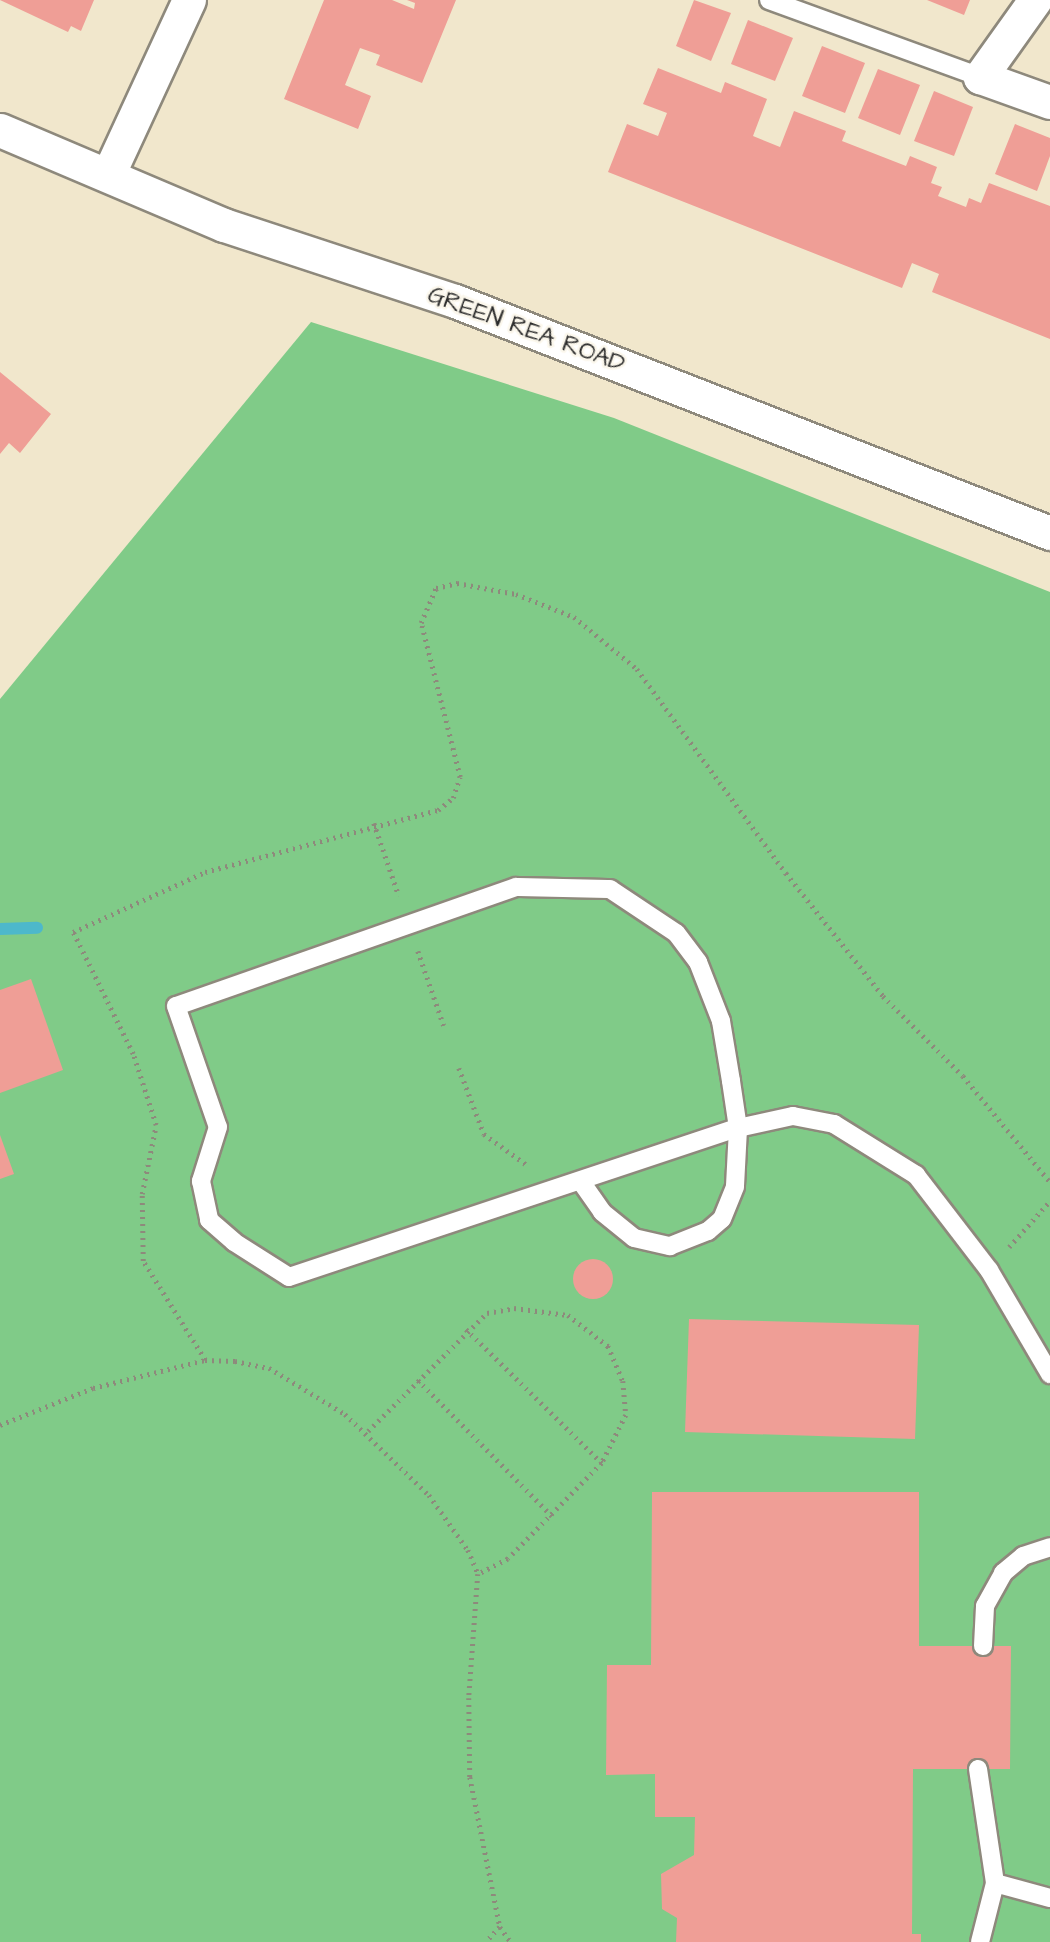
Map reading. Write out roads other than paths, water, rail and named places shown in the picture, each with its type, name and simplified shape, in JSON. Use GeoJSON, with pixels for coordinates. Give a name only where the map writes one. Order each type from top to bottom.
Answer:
{"type":"FeatureCollection","features":[{"type":"Feature","properties":{"kind":"street"},"geometry":{"type":"LineString","coordinates":[[108,175],[188,0]]}},
{"type":"Feature","properties":{"kind":"street"},"geometry":{"type":"LineString","coordinates":[[1035,0],[980,77],[1050,103]]}},
{"type":"Feature","properties":{"kind":"street","name":"GREEN REA ROAD"},"geometry":{"type":"LineString","coordinates":[[0,130],[225,225],[455,301],[1050,533]]}},
{"type":"Feature","properties":{"kind":"lane"},"geometry":{"type":"LineString","coordinates":[[769,0],[980,77]]}},
{"type":"Feature","properties":{"kind":"lane"},"geometry":{"type":"LineString","coordinates":[[582,1183],[602,1212],[634,1238],[670,1246],[708,1231],[722,1219],[735,1186],[738,1128],[721,1021],[698,962],[676,933],[643,907],[610,889],[571,885],[516,887],[176,1006],[218,1127],[201,1181],[209,1220],[234,1242],[289,1277],[582,1183],[738,1128],[793,1116],[834,1124],[882,1151],[916,1175],[947,1209],[989,1270],[1050,1374]]}},
{"type":"Feature","properties":{"kind":"lane"},"geometry":{"type":"LineString","coordinates":[[983,1646],[985,1606],[1003,1573],[1023,1556],[1050,1548]]}},
{"type":"Feature","properties":{"kind":"lane"},"geometry":{"type":"LineString","coordinates":[[978,1769],[995,1883],[981,1942]]}},
{"type":"Feature","properties":{"kind":"lane"},"geometry":{"type":"LineString","coordinates":[[995,1883],[1050,1898]]}},
{"type":"Feature","properties":{"kind":"waterway"},"geometry":{"type":"LineString","coordinates":[[0,929],[37,928]]}}]}
